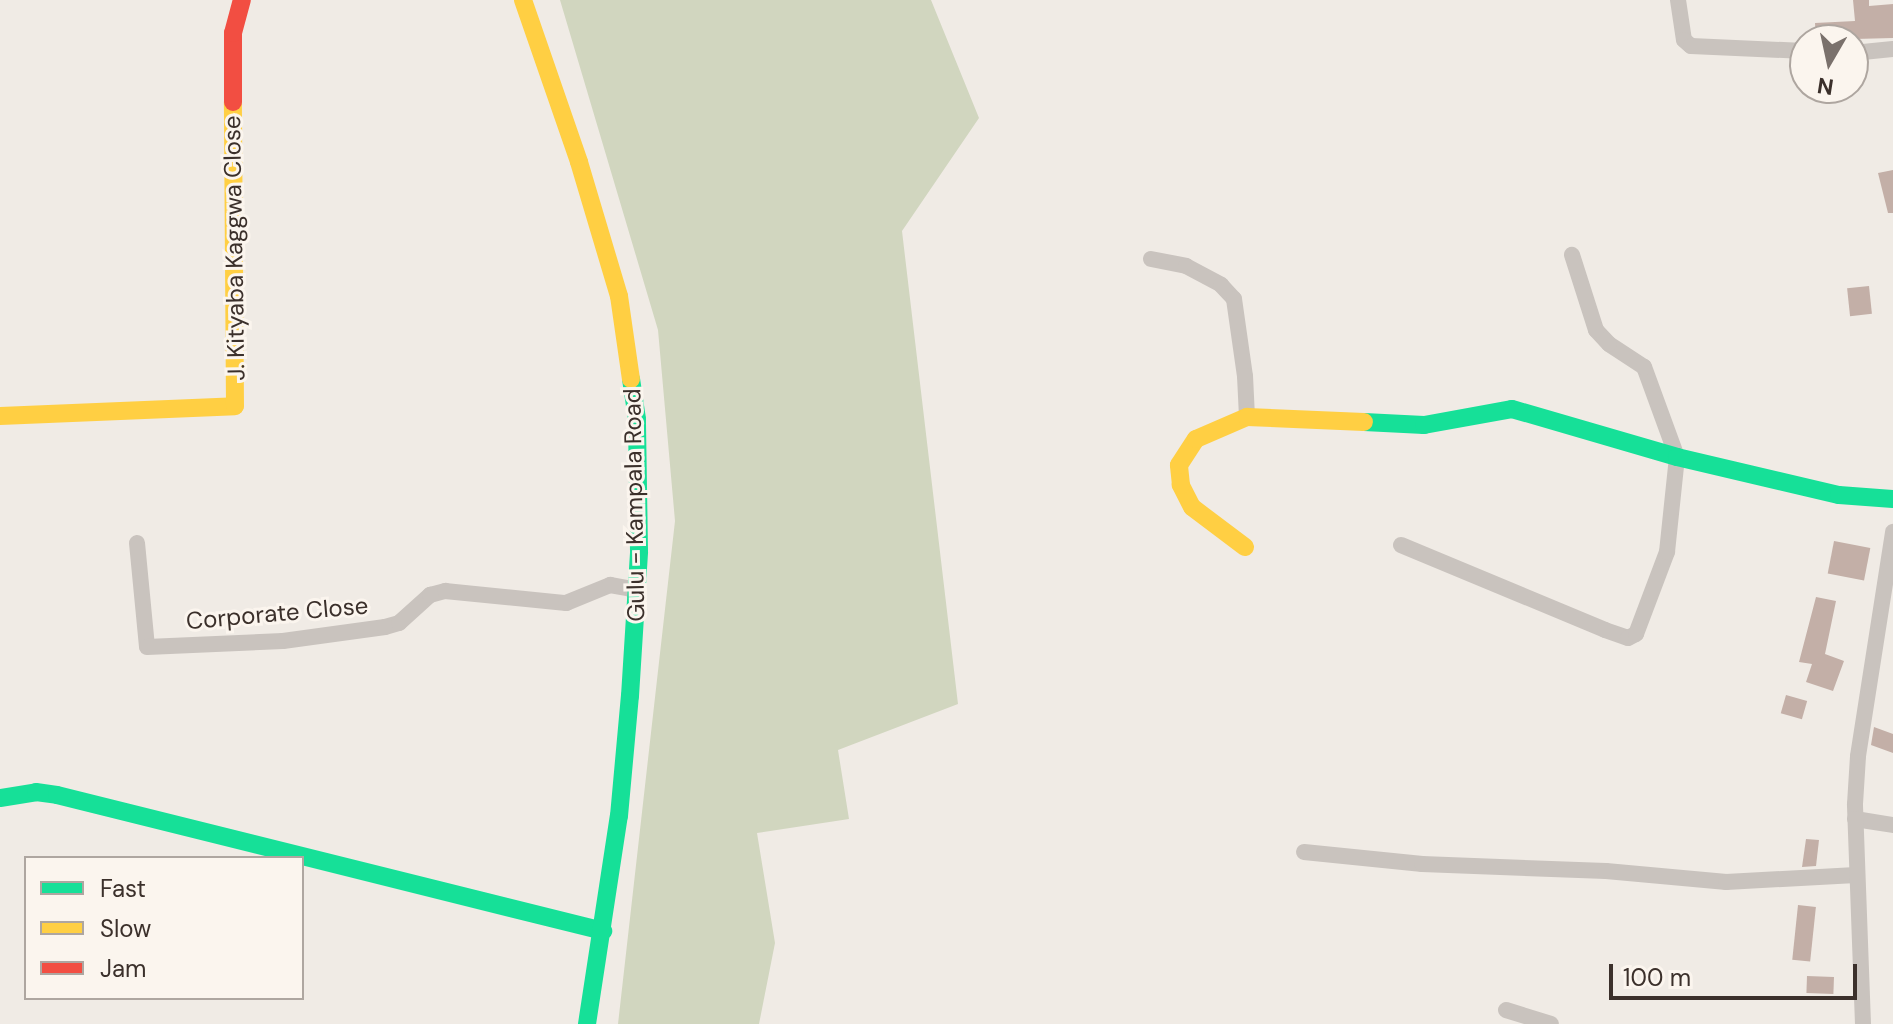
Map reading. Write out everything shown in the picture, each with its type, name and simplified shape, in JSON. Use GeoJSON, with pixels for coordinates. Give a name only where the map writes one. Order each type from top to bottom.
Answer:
{"type":"FeatureCollection","features":[{"type":"Feature","properties":{"kind":"street","name":"J. Kityaba Kaggwa Close"},"geometry":{"type":"LineString","coordinates":[[0,416],[235,406],[233,33],[242,0]]}},
{"type":"Feature","properties":{"kind":"street","name":"Gulu - Kampala Road"},"geometry":{"type":"LineString","coordinates":[[523,0],[579,162],[619,296],[637,419],[637,599],[619,816],[587,1024]]}},
{"type":"Feature","properties":{"kind":"street"},"geometry":{"type":"LineString","coordinates":[[1678,0],[1684,40],[1691,46],[1789,50]]}},
{"type":"Feature","properties":{"kind":"street"},"geometry":{"type":"LineString","coordinates":[[1869,51],[1893,49]]}},
{"type":"Feature","properties":{"kind":"street"},"geometry":{"type":"LineString","coordinates":[[1401,545],[1605,630],[1631,637],[1640,624],[1667,552],[1677,457],[1644,367],[1609,344],[1596,330],[1572,255]]}},
{"type":"Feature","properties":{"kind":"street"},"geometry":{"type":"LineString","coordinates":[[1151,259],[1186,266],[1221,285],[1234,299],[1245,376],[1247,417]]}},
{"type":"Feature","properties":{"kind":"street"},"geometry":{"type":"LineString","coordinates":[[1245,547],[1192,507],[1181,485],[1179,465],[1196,439],[1247,417],[1424,425],[1512,409],[1677,457],[1839,495],[1893,499]]}},
{"type":"Feature","properties":{"kind":"street"},"geometry":{"type":"LineString","coordinates":[[1863,1024],[1856,875],[1858,756],[1893,532]]}},
{"type":"Feature","properties":{"kind":"street","name":"Corporate Close"},"geometry":{"type":"LineString","coordinates":[[137,543],[147,647],[283,641],[385,627],[399,623],[430,595],[445,591],[566,603],[610,585],[632,589],[637,599]]}},
{"type":"Feature","properties":{"kind":"street"},"geometry":{"type":"LineString","coordinates":[[0,798],[36,792],[57,795],[302,856]]}},
{"type":"Feature","properties":{"kind":"street"},"geometry":{"type":"LineString","coordinates":[[1855,819],[1893,825]]}},
{"type":"Feature","properties":{"kind":"street"},"geometry":{"type":"LineString","coordinates":[[1304,852],[1422,864],[1606,871],[1726,882],[1856,875]]}},
{"type":"Feature","properties":{"kind":"street"},"geometry":{"type":"LineString","coordinates":[[304,857],[603,931]]}},
{"type":"Feature","properties":{"kind":"street"},"geometry":{"type":"LineString","coordinates":[[1506,1010],[1551,1024]]}},
{"type":"Feature","properties":{"kind":"green space"},"geometry":{"type":"Polygon","coordinates":[[[560,0],[931,0],[979,118],[902,231],[958,704],[838,750],[849,819],[757,833],[775,943],[759,1024],[618,1024],[675,521],[658,330],[560,0]]]}},
{"type":"Feature","properties":{"kind":"building"},"geometry":{"type":"Polygon","coordinates":[[[1853,0],[1869,0],[1869,6],[1893,4],[1893,38],[1869,39],[1869,24],[1815,24],[1855,21],[1853,0]]]}},
{"type":"Feature","properties":{"kind":"building"},"geometry":{"type":"Polygon","coordinates":[[[1893,170],[1893,213],[1888,213],[1878,173],[1893,170]]]}},
{"type":"Feature","properties":{"kind":"building"},"geometry":{"type":"Polygon","coordinates":[[[1869,286],[1872,314],[1850,316],[1847,288],[1869,286]]]}},
{"type":"Feature","properties":{"kind":"building"},"geometry":{"type":"Polygon","coordinates":[[[1834,541],[1870,548],[1864,580],[1828,573],[1834,541]]]}},
{"type":"Feature","properties":{"kind":"building"},"geometry":{"type":"Polygon","coordinates":[[[1816,597],[1836,601],[1825,654],[1844,661],[1833,691],[1806,682],[1812,664],[1799,662],[1816,597]]]}},
{"type":"Feature","properties":{"kind":"building"},"geometry":{"type":"Polygon","coordinates":[[[1786,695],[1807,701],[1802,719],[1781,713],[1786,695]]]}},
{"type":"Feature","properties":{"kind":"building"},"geometry":{"type":"Polygon","coordinates":[[[1874,727],[1893,734],[1893,753],[1871,745],[1874,727]]]}},
{"type":"Feature","properties":{"kind":"building"},"geometry":{"type":"Polygon","coordinates":[[[1806,839],[1819,840],[1816,866],[1802,867],[1806,839]]]}},
{"type":"Feature","properties":{"kind":"building"},"geometry":{"type":"Polygon","coordinates":[[[1798,905],[1816,907],[1810,962],[1792,960],[1798,905]]]}},
{"type":"Feature","properties":{"kind":"building"},"geometry":{"type":"Polygon","coordinates":[[[1807,976],[1834,977],[1833,994],[1806,993],[1807,976]]]}},
{"type":"Feature","properties":{"kind":"traffic: fast"},"geometry":{"type":"LineString","coordinates":[[587,1024],[619,816],[630,696],[639,551],[637,419],[631,379]]}},
{"type":"Feature","properties":{"kind":"traffic: fast"},"geometry":{"type":"LineString","coordinates":[[1364,422],[1424,425],[1512,409],[1677,457],[1839,495],[1893,499]]}},
{"type":"Feature","properties":{"kind":"traffic: fast"},"geometry":{"type":"LineString","coordinates":[[0,798],[36,792],[57,795],[302,856]]}},
{"type":"Feature","properties":{"kind":"traffic: fast"},"geometry":{"type":"LineString","coordinates":[[304,857],[603,931]]}},
{"type":"Feature","properties":{"kind":"traffic: slow"},"geometry":{"type":"LineString","coordinates":[[523,0],[579,162],[619,296],[631,379]]}},
{"type":"Feature","properties":{"kind":"traffic: slow"},"geometry":{"type":"LineString","coordinates":[[0,416],[235,406],[233,102]]}},
{"type":"Feature","properties":{"kind":"traffic: slow"},"geometry":{"type":"LineString","coordinates":[[1245,547],[1192,507],[1181,485],[1179,465],[1196,439],[1247,417],[1364,422]]}},
{"type":"Feature","properties":{"kind":"traffic: jam"},"geometry":{"type":"LineString","coordinates":[[233,102],[233,33],[242,0]]}}]}
